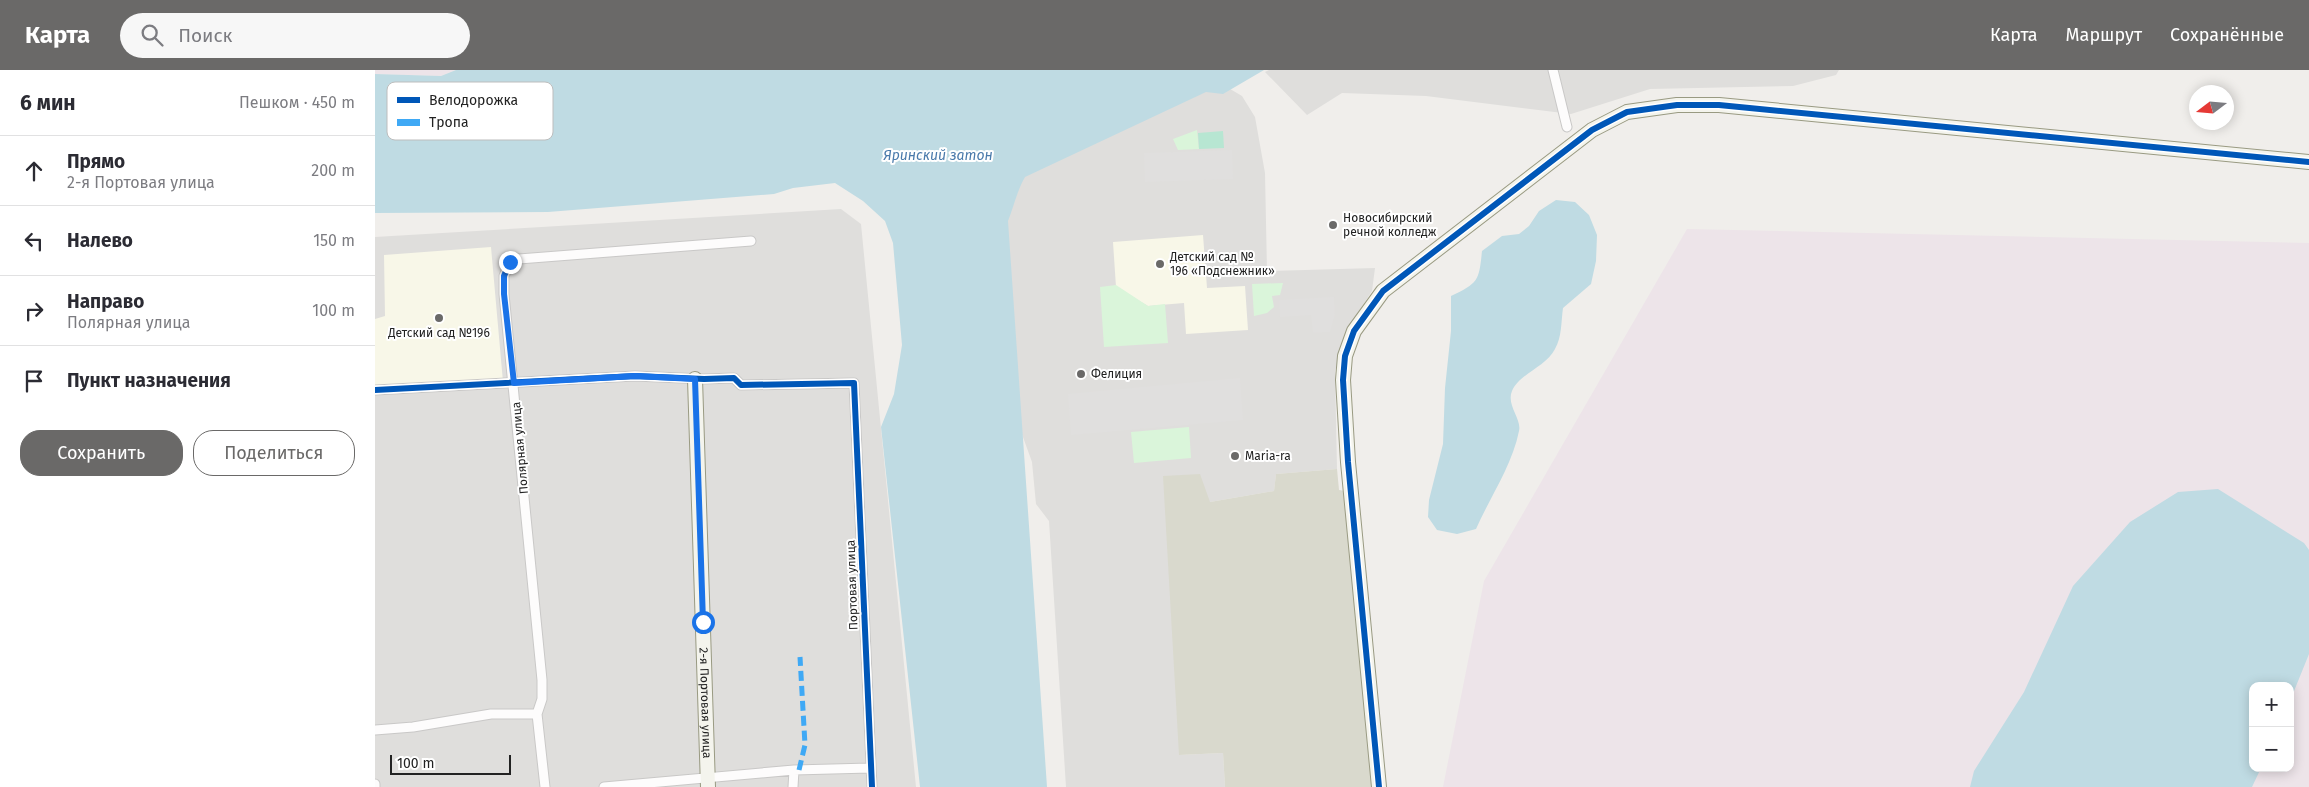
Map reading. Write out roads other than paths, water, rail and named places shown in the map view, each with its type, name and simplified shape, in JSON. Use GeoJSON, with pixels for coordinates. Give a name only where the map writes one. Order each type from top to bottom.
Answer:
{"type":"FeatureCollection","features":[{"type":"Feature","properties":{"kind":"street"},"geometry":{"type":"LineString","coordinates":[[1553,70],[1567,127]]}},
{"type":"Feature","properties":{"kind":"street"},"geometry":{"type":"LineString","coordinates":[[1379,787],[1348,462],[1343,380],[1345,356],[1362,318],[1383,291],[1592,130],[1627,112],[1677,105],[1719,105],[2309,162]]}},
{"type":"Feature","properties":{"kind":"street","name":"Полярная улица"},"geometry":{"type":"LineString","coordinates":[[545,787],[537,714],[542,699],[542,680],[504,294],[504,276],[510,262],[519,259],[751,242]]}},
{"type":"Feature","properties":{"kind":"street"},"geometry":{"type":"LineString","coordinates":[[375,390],[635,376],[695,379]]}},
{"type":"Feature","properties":{"kind":"street","name":"Портовая улица"},"geometry":{"type":"LineString","coordinates":[[695,379],[734,378],[741,385],[854,383],[872,787]]}},
{"type":"Feature","properties":{"kind":"street","name":"2-я Портовая улица"},"geometry":{"type":"LineString","coordinates":[[695,379],[708,782]]}},
{"type":"Feature","properties":{"kind":"street"},"geometry":{"type":"LineString","coordinates":[[375,730],[413,727],[491,714],[537,714]]}},
{"type":"Feature","properties":{"kind":"street"},"geometry":{"type":"LineString","coordinates":[[604,787],[708,782],[794,770],[870,768]]}},
{"type":"Feature","properties":{"kind":"street"},"geometry":{"type":"LineString","coordinates":[[793,787],[794,770]]}},
{"type":"Feature","properties":{"kind":"water","name":"Яринский затон"},"geometry":{"type":"Polygon","coordinates":[[[456,70],[1264,70],[1223,94],[1206,92],[1025,177],[1008,221],[1047,787],[920,787],[881,427],[894,394],[902,345],[893,243],[885,221],[863,201],[835,183],[793,188],[774,194],[548,212],[375,213],[375,74],[441,76],[456,70]]]}},
{"type":"Feature","properties":{"kind":"water"},"geometry":{"type":"Polygon","coordinates":[[[1556,200],[1575,202],[1589,215],[1597,235],[1596,261],[1591,284],[1563,308],[1559,340],[1551,355],[1546,361],[1521,379],[1512,391],[1512,407],[1519,426],[1516,444],[1506,469],[1476,529],[1457,534],[1437,530],[1428,517],[1429,500],[1443,444],[1445,388],[1451,331],[1451,296],[1467,288],[1476,280],[1482,251],[1502,236],[1519,234],[1529,226],[1539,211],[1556,200]]]}},
{"type":"Feature","properties":{"kind":"water"},"geometry":{"type":"Polygon","coordinates":[[[2218,489],[2304,543],[2309,550],[2309,654],[2294,691],[2294,682],[2249,682],[2249,772],[2259,772],[2252,787],[1970,787],[1974,771],[2024,692],[2073,586],[2130,522],[2178,492],[2218,489]]]}},
{"type":"Feature","properties":{"kind":"place","name":"Новосибирский речной колледж"},"geometry":{"type":"Point","coordinates":[1333,225]}},
{"type":"Feature","properties":{"kind":"place","name":"Детский сад № 196 «Подснежник»"},"geometry":{"type":"Point","coordinates":[1160,264]}},
{"type":"Feature","properties":{"kind":"place","name":"Детский сад №196"},"geometry":{"type":"Point","coordinates":[439,318]}},
{"type":"Feature","properties":{"kind":"place","name":"Фелиция"},"geometry":{"type":"Point","coordinates":[1081,374]}},
{"type":"Feature","properties":{"kind":"place","name":"Maria-ra"},"geometry":{"type":"Point","coordinates":[1235,456]}}]}
